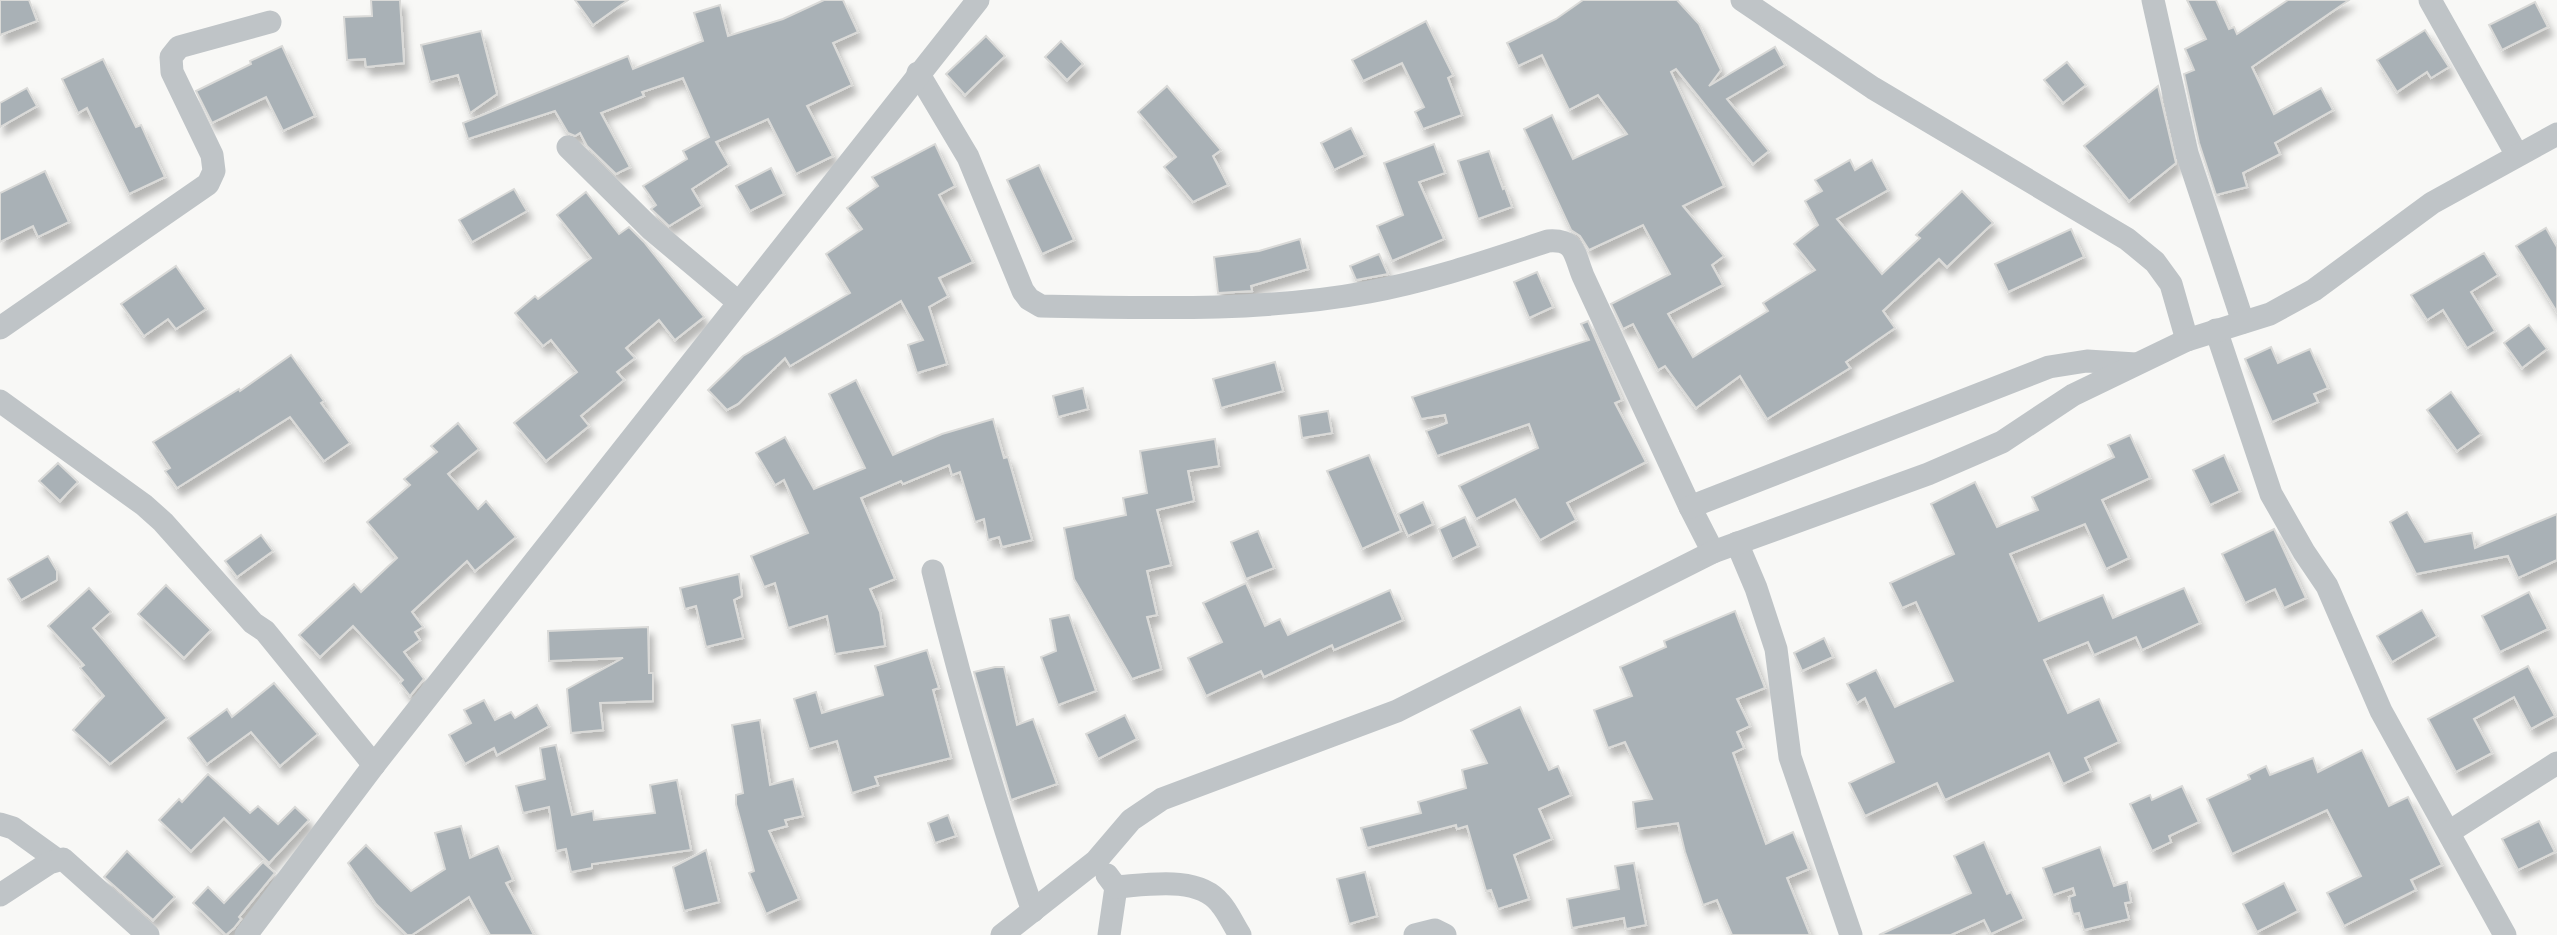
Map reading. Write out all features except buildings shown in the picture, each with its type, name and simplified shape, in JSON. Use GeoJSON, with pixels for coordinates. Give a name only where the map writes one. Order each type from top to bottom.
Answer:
{"type":"FeatureCollection","features":[{"type":"Feature","properties":{"kind":"street"},"geometry":{"type":"LineString","coordinates":[[246,935],[374,765],[978,0]]}},
{"type":"Feature","properties":{"kind":"street"},"geometry":{"type":"LineString","coordinates":[[1742,0],[1873,88],[2127,240],[2155,262],[2171,284],[2187,340]]}},
{"type":"Feature","properties":{"kind":"street"},"geometry":{"type":"LineString","coordinates":[[2153,0],[2187,153],[2243,322]]}},
{"type":"Feature","properties":{"kind":"street"},"geometry":{"type":"LineString","coordinates":[[2430,0],[2517,155]]}},
{"type":"Feature","properties":{"kind":"street"},"geometry":{"type":"LineString","coordinates":[[0,328],[208,184],[214,171],[212,155],[173,72],[171,57],[179,47],[270,22]]}},
{"type":"Feature","properties":{"kind":"street"},"geometry":{"type":"LineString","coordinates":[[918,73],[968,156],[1023,291],[1041,306],[1193,308],[1329,299],[1435,277],[1548,241],[1563,240],[1572,246],[1583,276],[1713,552]]}},
{"type":"Feature","properties":{"kind":"street"},"geometry":{"type":"LineString","coordinates":[[1002,935],[1096,861],[1132,821],[1162,799],[1397,711],[1713,552],[1928,474],[2002,442],[2073,396],[2137,364],[2187,340],[2270,314],[2314,290],[2415,214],[2557,134]]}},
{"type":"Feature","properties":{"kind":"street"},"geometry":{"type":"LineString","coordinates":[[568,147],[652,229],[738,302]]}},
{"type":"Feature","properties":{"kind":"street"},"geometry":{"type":"LineString","coordinates":[[2216,330],[2271,494],[2327,586],[2381,711],[2505,935]]}},
{"type":"Feature","properties":{"kind":"street"},"geometry":{"type":"LineString","coordinates":[[1690,507],[2049,366],[2087,361],[2137,364]]}},
{"type":"Feature","properties":{"kind":"street"},"geometry":{"type":"LineString","coordinates":[[0,401],[118,485],[163,522],[253,623],[265,631],[374,765]]}},
{"type":"Feature","properties":{"kind":"street"},"geometry":{"type":"LineString","coordinates":[[1737,543],[1756,588],[1776,649],[1790,757],[1851,935]]}},
{"type":"Feature","properties":{"kind":"street"},"geometry":{"type":"LineString","coordinates":[[933,571],[947,631],[1009,842],[1033,911]]}},
{"type":"Feature","properties":{"kind":"street"},"geometry":{"type":"LineString","coordinates":[[2449,832],[2557,763]]}},
{"type":"Feature","properties":{"kind":"street"},"geometry":{"type":"LineString","coordinates":[[0,824],[13,828],[56,859],[67,861],[148,935]]}},
{"type":"Feature","properties":{"kind":"street"},"geometry":{"type":"LineString","coordinates":[[0,895],[56,859]]}},
{"type":"Feature","properties":{"kind":"street"},"geometry":{"type":"LineString","coordinates":[[1096,861],[1116,887],[1109,935]]}},
{"type":"Feature","properties":{"kind":"street"},"geometry":{"type":"LineString","coordinates":[[1116,887],[1172,883],[1196,888],[1218,900],[1240,935]]}},
{"type":"Feature","properties":{"kind":"street"},"geometry":{"type":"LineString","coordinates":[[1415,935],[1435,930],[1445,935]]}}]}
